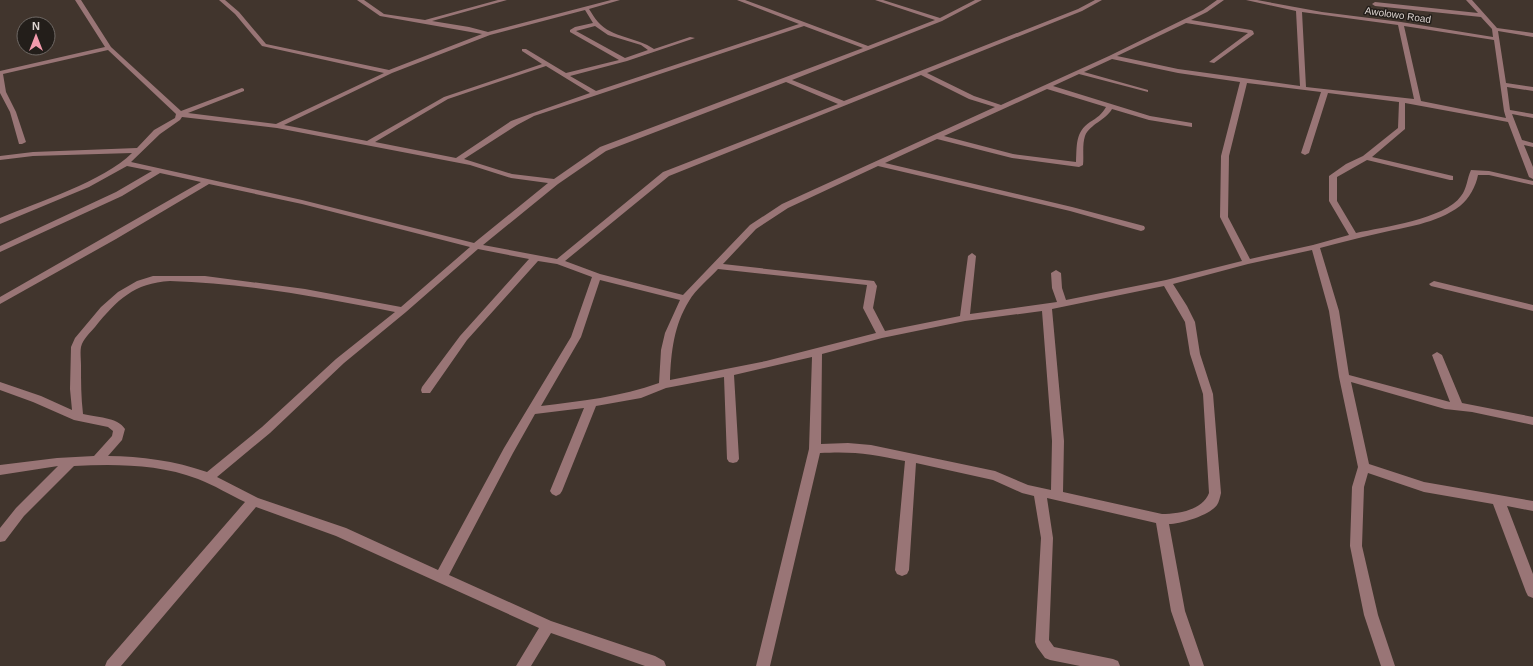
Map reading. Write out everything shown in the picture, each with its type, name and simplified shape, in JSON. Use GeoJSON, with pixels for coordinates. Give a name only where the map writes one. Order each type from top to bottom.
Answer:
{"type":"FeatureCollection","features":[{"type":"Feature","properties":{"kind":"street"},"geometry":{"type":"LineString","coordinates":[[78,0],[108,48],[180,114],[277,126],[472,163],[511,176],[555,182]]}},
{"type":"Feature","properties":{"kind":"street"},"geometry":{"type":"LineString","coordinates":[[222,0],[237,13],[264,45],[390,72]]}},
{"type":"Feature","properties":{"kind":"street"},"geometry":{"type":"LineString","coordinates":[[360,0],[382,15],[470,29],[488,34]]}},
{"type":"Feature","properties":{"kind":"street"},"geometry":{"type":"LineString","coordinates":[[423,22],[504,0]]}},
{"type":"Feature","properties":{"kind":"street"},"geometry":{"type":"LineString","coordinates":[[277,126],[390,72],[488,34],[617,0]]}},
{"type":"Feature","properties":{"kind":"street"},"geometry":{"type":"LineString","coordinates":[[740,0],[868,48]]}},
{"type":"Feature","properties":{"kind":"street"},"geometry":{"type":"LineString","coordinates":[[878,0],[940,20]]}},
{"type":"Feature","properties":{"kind":"street"},"geometry":{"type":"LineString","coordinates":[[208,478],[266,430],[340,361],[403,310],[476,246],[555,182],[603,148],[786,80],[940,20],[979,0]]}},
{"type":"Feature","properties":{"kind":"street"},"geometry":{"type":"LineString","coordinates":[[559,262],[666,174],[922,74],[1080,10],[1099,0]]}},
{"type":"Feature","properties":{"kind":"street"},"geometry":{"type":"LineString","coordinates":[[664,385],[666,350],[670,333],[685,299],[753,227],[785,206],[938,137],[991,109],[1002,107],[1111,57],[1186,21],[1221,0]]}},
{"type":"Feature","properties":{"kind":"street","name":"Awolowo Road"},"geometry":{"type":"LineString","coordinates":[[1248,0],[1299,10],[1497,39]]}},
{"type":"Feature","properties":{"kind":"street"},"geometry":{"type":"LineString","coordinates":[[1416,0],[1424,9]]}},
{"type":"Feature","properties":{"kind":"street"},"geometry":{"type":"LineString","coordinates":[[1468,0],[1495,29],[1507,111],[1532,173]]}},
{"type":"Feature","properties":{"kind":"street"},"geometry":{"type":"LineString","coordinates":[[1375,4],[1482,15]]}},
{"type":"Feature","properties":{"kind":"street"},"geometry":{"type":"LineString","coordinates":[[586,8],[596,24],[610,34],[644,44],[652,51]]}},
{"type":"Feature","properties":{"kind":"street"},"geometry":{"type":"LineString","coordinates":[[1299,10],[1303,89]]}},
{"type":"Feature","properties":{"kind":"street"},"geometry":{"type":"LineString","coordinates":[[1186,21],[1251,32],[1251,34],[1212,62]]}},
{"type":"Feature","properties":{"kind":"street"},"geometry":{"type":"LineString","coordinates":[[596,24],[577,28],[572,31],[625,60]]}},
{"type":"Feature","properties":{"kind":"street"},"geometry":{"type":"LineString","coordinates":[[457,160],[514,123],[532,115],[804,24]]}},
{"type":"Feature","properties":{"kind":"street"},"geometry":{"type":"LineString","coordinates":[[1401,24],[1418,102]]}},
{"type":"Feature","properties":{"kind":"street"},"geometry":{"type":"LineString","coordinates":[[1495,29],[1533,35]]}},
{"type":"Feature","properties":{"kind":"street"},"geometry":{"type":"LineString","coordinates":[[566,75],[625,60],[692,38]]}},
{"type":"Feature","properties":{"kind":"street"},"geometry":{"type":"LineString","coordinates":[[22,142],[13,112],[3,99],[0,74],[108,48]]}},
{"type":"Feature","properties":{"kind":"street"},"geometry":{"type":"LineString","coordinates":[[524,50],[596,94]]}},
{"type":"Feature","properties":{"kind":"street"},"geometry":{"type":"LineString","coordinates":[[1111,57],[1178,71],[1244,81],[1418,102],[1512,122]]}},
{"type":"Feature","properties":{"kind":"street"},"geometry":{"type":"LineString","coordinates":[[368,144],[446,98],[547,64]]}},
{"type":"Feature","properties":{"kind":"street"},"geometry":{"type":"LineString","coordinates":[[1078,72],[1146,91]]}},
{"type":"Feature","properties":{"kind":"street"},"geometry":{"type":"LineString","coordinates":[[922,74],[991,109]]}},
{"type":"Feature","properties":{"kind":"street"},"geometry":{"type":"LineString","coordinates":[[786,80],[845,104]]}},
{"type":"Feature","properties":{"kind":"street"},"geometry":{"type":"LineString","coordinates":[[1244,81],[1225,156],[1224,217],[1247,262]]}},
{"type":"Feature","properties":{"kind":"street"},"geometry":{"type":"LineString","coordinates":[[1503,84],[1533,89]]}},
{"type":"Feature","properties":{"kind":"street"},"geometry":{"type":"LineString","coordinates":[[1046,86],[1149,118],[1189,126]]}},
{"type":"Feature","properties":{"kind":"street"},"geometry":{"type":"LineString","coordinates":[[0,221],[86,185],[126,163],[157,132],[178,119],[180,114],[242,90]]}},
{"type":"Feature","properties":{"kind":"street"},"geometry":{"type":"LineString","coordinates":[[1305,153],[1325,91]]}},
{"type":"Feature","properties":{"kind":"street"},"geometry":{"type":"LineString","coordinates":[[1354,236],[1333,201],[1333,176],[1366,158],[1401,129],[1402,100]]}},
{"type":"Feature","properties":{"kind":"street"},"geometry":{"type":"LineString","coordinates":[[938,137],[986,148],[1012,156],[1077,166],[1080,162],[1080,142],[1084,130],[1103,117],[1107,113],[1110,106]]}},
{"type":"Feature","properties":{"kind":"street"},"geometry":{"type":"LineString","coordinates":[[1507,111],[1533,116]]}},
{"type":"Feature","properties":{"kind":"street"},"geometry":{"type":"LineString","coordinates":[[1519,142],[1533,145]]}},
{"type":"Feature","properties":{"kind":"street"},"geometry":{"type":"LineString","coordinates":[[0,158],[33,154],[140,150]]}},
{"type":"Feature","properties":{"kind":"street"},"geometry":{"type":"LineString","coordinates":[[1366,158],[1450,178]]}},
{"type":"Feature","properties":{"kind":"street"},"geometry":{"type":"LineString","coordinates":[[126,163],[302,202],[476,246],[559,262],[597,276],[671,294],[685,299]]}},
{"type":"Feature","properties":{"kind":"street"},"geometry":{"type":"LineString","coordinates":[[879,164],[1072,209],[1141,228]]}},
{"type":"Feature","properties":{"kind":"street"},"geometry":{"type":"LineString","coordinates":[[0,249],[119,194],[159,170]]}},
{"type":"Feature","properties":{"kind":"street"},"geometry":{"type":"LineString","coordinates":[[531,411],[592,403],[641,394],[664,385],[729,373],[882,335],[966,318],[1062,304],[1167,283],[1247,262],[1315,248],[1354,236],[1422,221],[1440,214],[1458,204],[1465,197],[1473,179],[1474,172],[1489,173],[1533,183]]}},
{"type":"Feature","properties":{"kind":"street"},"geometry":{"type":"LineString","coordinates":[[0,301],[113,238],[207,182]]}},
{"type":"Feature","properties":{"kind":"street"},"geometry":{"type":"LineString","coordinates":[[1315,248],[1334,311],[1344,377],[1364,467],[1358,487],[1356,546],[1371,615],[1388,666]]}},
{"type":"Feature","properties":{"kind":"street"},"geometry":{"type":"LineString","coordinates":[[966,318],[972,256]]}},
{"type":"Feature","properties":{"kind":"street"},"geometry":{"type":"LineString","coordinates":[[426,390],[438,371],[470,329],[535,258]]}},
{"type":"Feature","properties":{"kind":"street"},"geometry":{"type":"LineString","coordinates":[[716,266],[868,282],[872,286],[868,308],[882,335]]}},
{"type":"Feature","properties":{"kind":"street"},"geometry":{"type":"LineString","coordinates":[[1056,273],[1057,288],[1062,304]]}},
{"type":"Feature","properties":{"kind":"street"},"geometry":{"type":"LineString","coordinates":[[440,578],[508,451],[576,337],[597,276]]}},
{"type":"Feature","properties":{"kind":"street"},"geometry":{"type":"LineString","coordinates":[[78,417],[75,390],[76,347],[80,338],[104,309],[121,294],[140,283],[153,279],[170,278],[213,280],[305,292],[403,310]]}},
{"type":"Feature","properties":{"kind":"street"},"geometry":{"type":"LineString","coordinates":[[815,449],[848,447],[871,449],[911,457],[994,476],[1026,490],[1162,519],[1176,519],[1206,508],[1212,502],[1215,492],[1208,394],[1195,354],[1190,322],[1182,306],[1167,283]]}},
{"type":"Feature","properties":{"kind":"street"},"geometry":{"type":"LineString","coordinates":[[1434,284],[1533,308]]}},
{"type":"Feature","properties":{"kind":"street"},"geometry":{"type":"LineString","coordinates":[[1047,306],[1058,441],[1057,496]]}},
{"type":"Feature","properties":{"kind":"street"},"geometry":{"type":"LineString","coordinates":[[763,666],[815,449],[817,352]]}},
{"type":"Feature","properties":{"kind":"street"},"geometry":{"type":"LineString","coordinates":[[1437,355],[1458,407]]}},
{"type":"Feature","properties":{"kind":"street"},"geometry":{"type":"LineString","coordinates":[[729,373],[733,459]]}},
{"type":"Feature","properties":{"kind":"street"},"geometry":{"type":"LineString","coordinates":[[1344,377],[1458,407],[1472,408],[1533,421]]}},
{"type":"Feature","properties":{"kind":"street"},"geometry":{"type":"LineString","coordinates":[[0,386],[37,399],[78,417],[111,424],[119,428],[118,437],[97,460]]}},
{"type":"Feature","properties":{"kind":"street"},"geometry":{"type":"LineString","coordinates":[[556,491],[592,403]]}},
{"type":"Feature","properties":{"kind":"street"},"geometry":{"type":"LineString","coordinates":[[902,570],[911,457]]}},
{"type":"Feature","properties":{"kind":"street"},"geometry":{"type":"LineString","coordinates":[[0,470],[72,461],[126,460],[160,464],[202,475],[254,501],[341,532],[548,626],[650,661],[659,666]]}},
{"type":"Feature","properties":{"kind":"street"},"geometry":{"type":"LineString","coordinates":[[0,537],[40,491],[72,461]]}},
{"type":"Feature","properties":{"kind":"street"},"geometry":{"type":"LineString","coordinates":[[1364,467],[1424,487],[1533,506]]}},
{"type":"Feature","properties":{"kind":"street"},"geometry":{"type":"LineString","coordinates":[[1040,492],[1047,538],[1042,642],[1050,654],[1113,666]]}},
{"type":"Feature","properties":{"kind":"street"},"geometry":{"type":"LineString","coordinates":[[1498,500],[1533,592]]}},
{"type":"Feature","properties":{"kind":"street"},"geometry":{"type":"LineString","coordinates":[[112,666],[136,640],[211,548],[254,501]]}},
{"type":"Feature","properties":{"kind":"street"},"geometry":{"type":"LineString","coordinates":[[1162,519],[1178,611],[1197,666]]}},
{"type":"Feature","properties":{"kind":"street"},"geometry":{"type":"LineString","coordinates":[[523,666],[548,626]]}}]}
